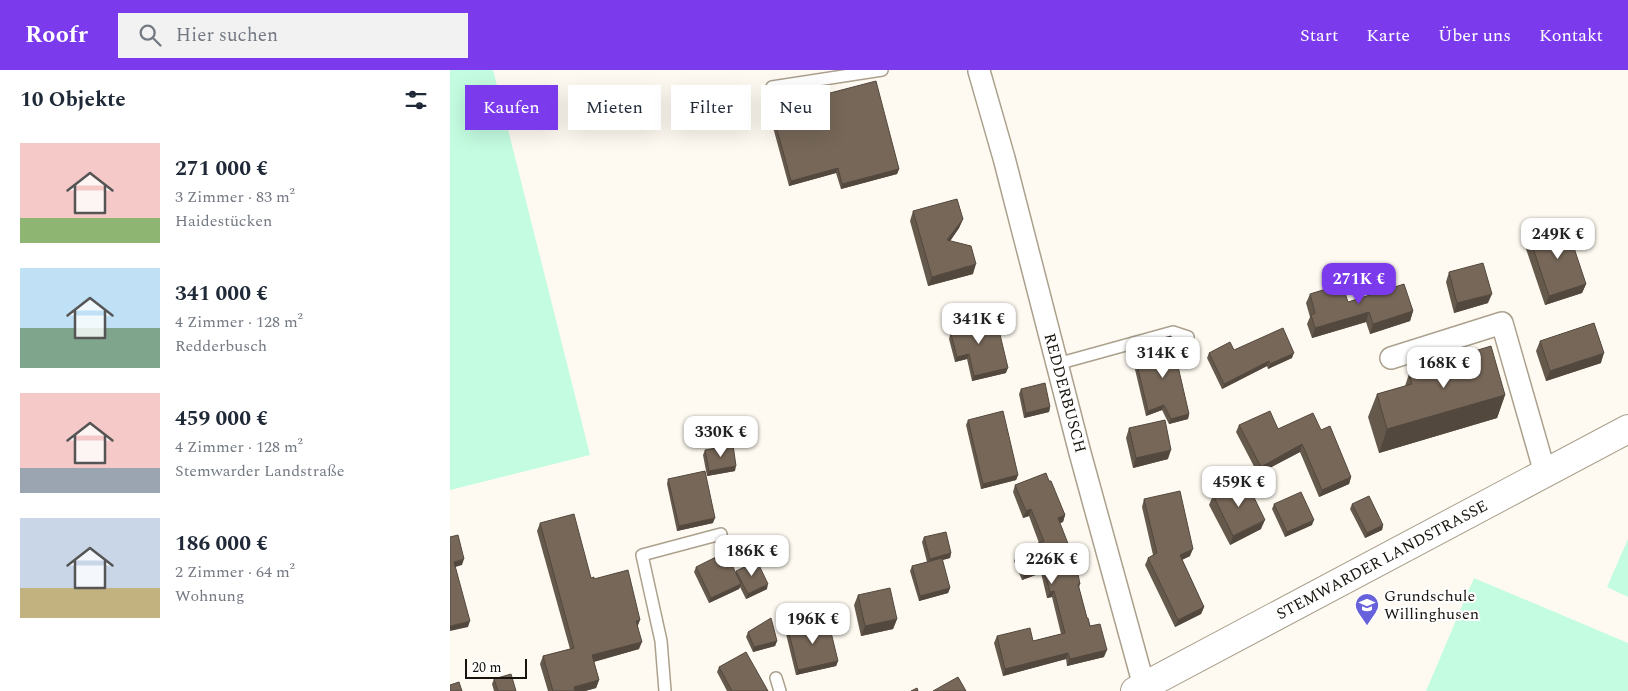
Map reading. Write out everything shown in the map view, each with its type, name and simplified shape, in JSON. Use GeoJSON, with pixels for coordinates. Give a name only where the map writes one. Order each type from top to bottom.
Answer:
{"type":"FeatureCollection","features":[{"type":"Feature","properties":{"kind":"street","name":"REDDERBUSCH"},"geometry":{"type":"LineString","coordinates":[[976,70],[1006,168],[1140,688]]}},
{"type":"Feature","properties":{"kind":"street"},"geometry":{"type":"LineString","coordinates":[[1392,358],[1502,323],[1546,473]]}},
{"type":"Feature","properties":{"kind":"street","name":"STEMWARDER LANDSTRASSE"},"geometry":{"type":"LineString","coordinates":[[1140,688],[1628,429]]}},
{"type":"Feature","properties":{"kind":"lane"},"geometry":{"type":"LineString","coordinates":[[785,85],[882,70]]}},
{"type":"Feature","properties":{"kind":"lane"},"geometry":{"type":"LineString","coordinates":[[1057,364],[1173,332],[1188,337]]}},
{"type":"Feature","properties":{"kind":"lane"},"geometry":{"type":"LineString","coordinates":[[665,691],[661,641],[642,555],[721,534]]}},
{"type":"Feature","properties":{"kind":"lane"},"geometry":{"type":"LineString","coordinates":[[776,678],[780,691]]}},
{"type":"Feature","properties":{"kind":"green space"},"geometry":{"type":"Polygon","coordinates":[[[450,70],[493,70],[497,85],[465,85],[465,130],[508,130],[590,455],[450,490],[450,70]]]}},
{"type":"Feature","properties":{"kind":"green space"},"geometry":{"type":"Polygon","coordinates":[[[1628,539],[1628,597],[1607,587],[1628,539]]]}},
{"type":"Feature","properties":{"kind":"green space"},"geometry":{"type":"Polygon","coordinates":[[[1474,578],[1628,643],[1628,691],[1426,691],[1474,578]]]}},
{"type":"Feature","properties":{"kind":"building"},"geometry":{"type":"Polygon","coordinates":[[[876,81],[899,169],[842,184],[838,168],[791,181],[777,130],[830,130],[830,93],[876,81]]]}},
{"type":"Feature","properties":{"kind":"building"},"geometry":{"type":"Polygon","coordinates":[[[957,199],[963,219],[947,240],[971,246],[976,264],[932,277],[913,211],[957,199]]]}},
{"type":"Feature","properties":{"kind":"building"},"geometry":{"type":"Polygon","coordinates":[[[1566,224],[1586,284],[1549,296],[1529,236],[1566,224]]]}},
{"type":"Feature","properties":{"kind":"building"},"geometry":{"type":"Polygon","coordinates":[[[1483,263],[1492,294],[1457,303],[1449,272],[1483,263]]]}},
{"type":"Feature","properties":{"kind":"building"},"geometry":{"type":"Polygon","coordinates":[[[1342,284],[1348,302],[1404,284],[1413,311],[1373,324],[1369,312],[1315,328],[1311,315],[1315,313],[1310,294],[1342,284]]]}},
{"type":"Feature","properties":{"kind":"building"},"geometry":{"type":"Polygon","coordinates":[[[977,316],[980,327],[997,322],[1008,368],[974,376],[969,354],[957,357],[951,334],[953,333],[951,322],[977,316]]]}},
{"type":"Feature","properties":{"kind":"building"},"geometry":{"type":"Polygon","coordinates":[[[1594,323],[1604,353],[1550,371],[1540,341],[1594,323]]]}},
{"type":"Feature","properties":{"kind":"building"},"geometry":{"type":"Polygon","coordinates":[[[1283,328],[1294,353],[1270,364],[1269,361],[1224,384],[1209,353],[1230,342],[1234,350],[1283,328]]]}},
{"type":"Feature","properties":{"kind":"building"},"geometry":{"type":"Polygon","coordinates":[[[1171,336],[1189,414],[1171,419],[1164,405],[1148,411],[1135,356],[1157,351],[1155,340],[1171,336]]]}},
{"type":"Feature","properties":{"kind":"building"},"geometry":{"type":"Polygon","coordinates":[[[1491,346],[1505,395],[1387,429],[1377,394],[1412,384],[1409,374],[1457,361],[1455,357],[1491,346]]]}},
{"type":"Feature","properties":{"kind":"building"},"geometry":{"type":"Polygon","coordinates":[[[1045,383],[1050,407],[1026,413],[1021,389],[1045,383]]]}},
{"type":"Feature","properties":{"kind":"building"},"geometry":{"type":"Polygon","coordinates":[[[1003,411],[1018,475],[983,484],[968,420],[1003,411]]]}},
{"type":"Feature","properties":{"kind":"building"},"geometry":{"type":"Polygon","coordinates":[[[1270,411],[1278,429],[1313,413],[1321,430],[1330,426],[1351,477],[1322,490],[1302,444],[1261,467],[1239,425],[1270,411]]]}},
{"type":"Feature","properties":{"kind":"building"},"geometry":{"type":"Polygon","coordinates":[[[1165,420],[1171,450],[1136,458],[1129,428],[1165,420]]]}},
{"type":"Feature","properties":{"kind":"building"},"geometry":{"type":"Polygon","coordinates":[[[733,445],[736,466],[709,471],[705,450],[733,445]]]}},
{"type":"Feature","properties":{"kind":"building"},"geometry":{"type":"Polygon","coordinates":[[[705,471],[715,518],[679,526],[668,479],[705,471]]]}},
{"type":"Feature","properties":{"kind":"building"},"geometry":{"type":"Polygon","coordinates":[[[1046,473],[1065,515],[1058,518],[1076,564],[1080,584],[1078,584],[1087,618],[1090,626],[1100,624],[1107,650],[1070,659],[1068,653],[1005,669],[997,636],[1030,628],[1033,641],[1065,633],[1054,591],[1050,592],[1043,566],[1024,573],[1017,554],[1037,547],[1036,544],[1044,541],[1031,509],[1026,511],[1015,485],[1046,473]]]}},
{"type":"Feature","properties":{"kind":"building"},"geometry":{"type":"Polygon","coordinates":[[[1245,479],[1265,520],[1233,536],[1213,495],[1245,479]]]}},
{"type":"Feature","properties":{"kind":"building"},"geometry":{"type":"Polygon","coordinates":[[[1180,491],[1193,549],[1180,555],[1204,607],[1178,620],[1148,558],[1157,553],[1144,499],[1180,491]]]}},
{"type":"Feature","properties":{"kind":"building"},"geometry":{"type":"Polygon","coordinates":[[[1301,492],[1314,520],[1287,532],[1274,504],[1301,492]]]}},
{"type":"Feature","properties":{"kind":"building"},"geometry":{"type":"Polygon","coordinates":[[[1369,496],[1383,525],[1367,533],[1352,504],[1369,496]]]}},
{"type":"Feature","properties":{"kind":"building"},"geometry":{"type":"Polygon","coordinates":[[[574,514],[591,578],[594,577],[594,579],[628,570],[640,620],[636,621],[642,642],[592,655],[599,680],[574,687],[575,691],[553,691],[543,656],[574,648],[540,523],[574,514]]]}},
{"type":"Feature","properties":{"kind":"building"},"geometry":{"type":"Polygon","coordinates":[[[946,532],[951,553],[930,559],[924,537],[946,532]]]}},
{"type":"Feature","properties":{"kind":"building"},"geometry":{"type":"Polygon","coordinates":[[[458,535],[464,559],[454,562],[470,621],[450,626],[450,537],[458,535]]]}},
{"type":"Feature","properties":{"kind":"building"},"geometry":{"type":"Polygon","coordinates":[[[726,552],[741,584],[711,598],[696,567],[726,552]]]}},
{"type":"Feature","properties":{"kind":"building"},"geometry":{"type":"Polygon","coordinates":[[[942,558],[950,588],[920,596],[912,566],[942,558]]]}},
{"type":"Feature","properties":{"kind":"building"},"geometry":{"type":"Polygon","coordinates":[[[757,561],[768,584],[748,594],[736,571],[757,561]]]}},
{"type":"Feature","properties":{"kind":"building"},"geometry":{"type":"Polygon","coordinates":[[[890,588],[897,619],[865,626],[858,595],[890,588]]]}},
{"type":"Feature","properties":{"kind":"building"},"geometry":{"type":"Polygon","coordinates":[[[771,618],[777,641],[754,647],[748,632],[771,618]]]}},
{"type":"Feature","properties":{"kind":"building"},"geometry":{"type":"Polygon","coordinates":[[[828,620],[838,661],[798,670],[788,629],[828,620]]]}},
{"type":"Feature","properties":{"kind":"building"},"geometry":{"type":"Polygon","coordinates":[[[746,652],[768,691],[732,691],[719,667],[746,652]]]}},
{"type":"Feature","properties":{"kind":"building"},"geometry":{"type":"Polygon","coordinates":[[[511,674],[516,691],[498,691],[494,679],[511,674]]]}},
{"type":"Feature","properties":{"kind":"building"},"geometry":{"type":"Polygon","coordinates":[[[958,677],[966,691],[933,691],[958,677]]]}},
{"type":"Feature","properties":{"kind":"building"},"geometry":{"type":"Polygon","coordinates":[[[459,682],[462,691],[450,691],[450,685],[459,682]]]}},
{"type":"Feature","properties":{"kind":"place","name":"Grundschule Willinghusen"},"geometry":{"type":"Point","coordinates":[1367,626]}}]}
